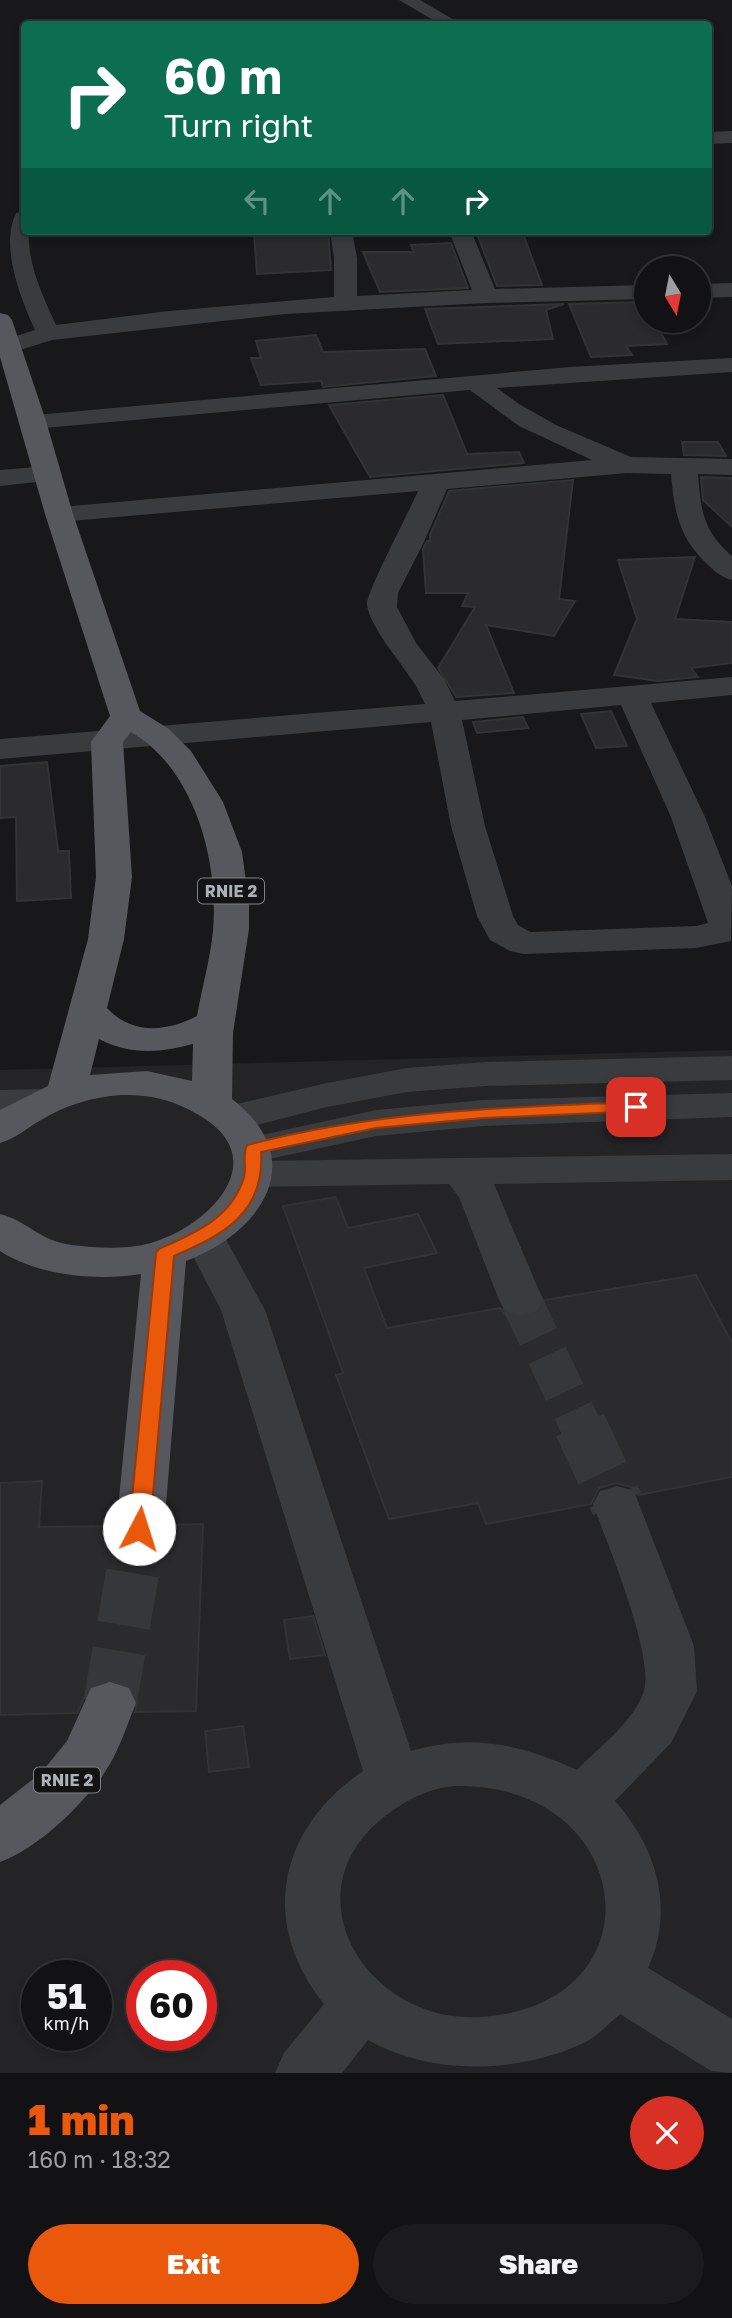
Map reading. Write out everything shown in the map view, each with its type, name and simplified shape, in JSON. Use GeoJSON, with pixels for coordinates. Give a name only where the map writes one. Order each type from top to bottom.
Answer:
{"type":"FeatureCollection","features":[{"type":"Feature","properties":{"kind":"main road"},"geometry":{"type":"LineString","coordinates":[[0,320],[33,421],[117,729],[114,877],[106,939],[88,1010],[56,1096]]}},
{"type":"Feature","properties":{"kind":"main road","name":"RNIE 2"},"geometry":{"type":"LineString","coordinates":[[2,1233],[36,1251],[75,1261],[118,1262],[185,1245],[229,1218],[246,1197],[240,1136],[216,1021],[224,986],[231,927],[231,889],[224,849],[211,813],[182,760],[161,737],[117,729]]}},
{"type":"Feature","properties":{"kind":"main road"},"geometry":{"type":"LineString","coordinates":[[88,1010],[98,1025],[117,1035],[142,1041],[170,1039],[196,1033],[216,1021]]}},
{"type":"Feature","properties":{"kind":"main road"},"geometry":{"type":"LineString","coordinates":[[0,1130],[22,1110],[56,1096],[118,1083],[169,1087],[240,1136]]}},
{"type":"Feature","properties":{"kind":"main road"},"geometry":{"type":"LineString","coordinates":[[139,1529],[185,1245]]}},
{"type":"Feature","properties":{"kind":"main road","name":"RNIE 2"},"geometry":{"type":"LineString","coordinates":[[0,1838],[60,1789],[87,1755],[110,1703]]}},
{"type":"Feature","properties":{"kind":"street"},"geometry":{"type":"LineString","coordinates":[[408,0],[446,21]]}},
{"type":"Feature","properties":{"kind":"street"},"geometry":{"type":"LineString","coordinates":[[712,138],[732,137]]}},
{"type":"Feature","properties":{"kind":"street"},"geometry":{"type":"LineString","coordinates":[[20,206],[23,275],[48,333]]}},
{"type":"Feature","properties":{"kind":"street"},"geometry":{"type":"LineString","coordinates":[[342,235],[348,266],[345,280],[346,303]]}},
{"type":"Feature","properties":{"kind":"street"},"geometry":{"type":"LineString","coordinates":[[462,235],[486,296]]}},
{"type":"Feature","properties":{"kind":"street"},"geometry":{"type":"LineString","coordinates":[[711,291],[732,290]]}},
{"type":"Feature","properties":{"kind":"street"},"geometry":{"type":"LineString","coordinates":[[7,347],[48,333],[169,318],[346,303],[634,292]]}},
{"type":"Feature","properties":{"kind":"street"},"geometry":{"type":"LineString","coordinates":[[33,421],[596,372],[732,365]]}},
{"type":"Feature","properties":{"kind":"street"},"geometry":{"type":"LineString","coordinates":[[477,383],[523,419],[626,465]]}},
{"type":"Feature","properties":{"kind":"street"},"geometry":{"type":"LineString","coordinates":[[59,514],[435,484],[626,465],[732,467]]}},
{"type":"Feature","properties":{"kind":"street"},"geometry":{"type":"LineString","coordinates":[[684,466],[687,515],[694,534],[732,571]]}},
{"type":"Feature","properties":{"kind":"street"},"geometry":{"type":"LineString","coordinates":[[0,478],[47,474]]}},
{"type":"Feature","properties":{"kind":"street"},"geometry":{"type":"LineString","coordinates":[[435,484],[409,544],[383,593],[382,607],[402,645],[428,679],[445,713],[468,826],[495,916],[503,932],[523,943],[725,936],[725,914],[688,817],[632,695]]}},
{"type":"Feature","properties":{"kind":"street"},"geometry":{"type":"LineString","coordinates":[[161,737],[732,686]]}},
{"type":"Feature","properties":{"kind":"street"},"geometry":{"type":"LineString","coordinates":[[0,748],[117,729]]}},
{"type":"Feature","properties":{"kind":"street"},"geometry":{"type":"LineString","coordinates":[[240,1136],[327,1095],[407,1080],[496,1074],[732,1068]]}},
{"type":"Feature","properties":{"kind":"street"},"geometry":{"type":"LineString","coordinates":[[240,1136],[405,1103],[517,1096],[732,1090]]}},
{"type":"Feature","properties":{"kind":"street"},"geometry":{"type":"LineString","coordinates":[[0,1102],[56,1096]]}},
{"type":"Feature","properties":{"kind":"street"},"geometry":{"type":"LineString","coordinates":[[240,1136],[483,1113],[732,1105]]}},
{"type":"Feature","properties":{"kind":"street"},"geometry":{"type":"LineString","coordinates":[[240,1136],[458,1170],[732,1167]]}},
{"type":"Feature","properties":{"kind":"street"},"geometry":{"type":"LineString","coordinates":[[458,1170],[473,1184],[480,1197],[521,1300]]}},
{"type":"Feature","properties":{"kind":"street"},"geometry":{"type":"LineString","coordinates":[[185,1245],[243,1310],[393,1780]]}},
{"type":"Feature","properties":{"kind":"street"},"geometry":{"type":"LineString","coordinates":[[580,1801],[652,1728],[671,1691],[668,1646],[617,1504]]}},
{"type":"Feature","properties":{"kind":"street"},"geometry":{"type":"LineString","coordinates":[[489,1764],[537,1776],[580,1801],[615,1838],[634,1884],[634,1933],[615,1979],[586,2011],[547,2034],[503,2045],[474,2059],[405,2032],[361,2003],[330,1966],[314,1924],[313,1880],[327,1839],[355,1805],[393,1780],[439,1765],[489,1764]]}},
{"type":"Feature","properties":{"kind":"street"},"geometry":{"type":"LineString","coordinates":[[615,1979],[732,2050]]}},
{"type":"Feature","properties":{"kind":"street"},"geometry":{"type":"LineString","coordinates":[[305,2073],[361,2003]]}},
{"type":"Feature","properties":{"kind":"shaded area"},"geometry":{"type":"Polygon","coordinates":[[[732,1050],[732,2073],[0,2073],[0,1070],[732,1050]]]}},
{"type":"Feature","properties":{"kind":"building"},"geometry":{"type":"Polygon","coordinates":[[[254,235],[328,235],[331,270],[257,274],[254,235]]]}},
{"type":"Feature","properties":{"kind":"building"},"geometry":{"type":"Polygon","coordinates":[[[478,235],[523,235],[542,285],[497,286],[478,235]]]}},
{"type":"Feature","properties":{"kind":"building"},"geometry":{"type":"Polygon","coordinates":[[[451,243],[468,288],[380,292],[363,252],[414,252],[411,245],[451,243]]]}},
{"type":"Feature","properties":{"kind":"building"},"geometry":{"type":"Polygon","coordinates":[[[634,302],[634,333],[661,333],[667,344],[626,346],[632,355],[591,357],[569,304],[634,302]]]}},
{"type":"Feature","properties":{"kind":"building"},"geometry":{"type":"Polygon","coordinates":[[[564,304],[546,310],[553,339],[438,344],[425,309],[564,304]]]}},
{"type":"Feature","properties":{"kind":"building"},"geometry":{"type":"Polygon","coordinates":[[[316,335],[323,352],[425,349],[436,376],[323,387],[321,381],[261,385],[251,358],[261,358],[256,341],[316,335]]]}},
{"type":"Feature","properties":{"kind":"building"},"geometry":{"type":"Polygon","coordinates":[[[443,395],[467,454],[519,452],[524,463],[370,477],[329,405],[443,395]]]}},
{"type":"Feature","properties":{"kind":"building"},"geometry":{"type":"Polygon","coordinates":[[[682,442],[718,442],[726,456],[684,455],[682,442]]]}},
{"type":"Feature","properties":{"kind":"building"},"geometry":{"type":"Polygon","coordinates":[[[701,477],[732,478],[732,527],[703,500],[701,477]]]}},
{"type":"Feature","properties":{"kind":"building"},"geometry":{"type":"Polygon","coordinates":[[[573,480],[559,599],[575,601],[554,636],[486,625],[514,693],[456,697],[438,668],[475,607],[462,606],[468,593],[426,593],[423,549],[427,541],[430,541],[430,535],[449,491],[573,480]]]}},
{"type":"Feature","properties":{"kind":"building"},"geometry":{"type":"Polygon","coordinates":[[[695,557],[675,619],[732,622],[732,663],[691,668],[698,677],[658,681],[614,675],[637,619],[618,560],[695,557]]]}},
{"type":"Feature","properties":{"kind":"building"},"geometry":{"type":"Polygon","coordinates":[[[611,711],[627,746],[596,748],[581,714],[611,711]]]}},
{"type":"Feature","properties":{"kind":"building"},"geometry":{"type":"Polygon","coordinates":[[[523,717],[528,728],[477,733],[473,722],[523,717]]]}},
{"type":"Feature","properties":{"kind":"building"},"geometry":{"type":"Polygon","coordinates":[[[47,762],[58,851],[69,851],[71,898],[17,901],[16,817],[0,818],[0,766],[47,762]]]}},
{"type":"Feature","properties":{"kind":"building"},"geometry":{"type":"Polygon","coordinates":[[[336,1197],[348,1228],[418,1214],[437,1253],[364,1268],[387,1328],[500,1308],[504,1314],[522,1318],[538,1314],[545,1300],[696,1275],[732,1343],[732,1477],[638,1495],[635,1488],[616,1483],[599,1488],[591,1504],[486,1524],[478,1503],[389,1519],[336,1375],[343,1373],[283,1206],[336,1197]]]}},
{"type":"Feature","properties":{"kind":"building"},"geometry":{"type":"Polygon","coordinates":[[[42,1481],[39,1527],[114,1526],[121,1543],[141,1550],[159,1543],[167,1525],[203,1524],[196,1711],[135,1712],[138,1702],[131,1687],[109,1679],[89,1687],[77,1713],[0,1715],[0,1483],[42,1481]]]}},
{"type":"Feature","properties":{"kind":"building"},"geometry":{"type":"Polygon","coordinates":[[[313,1616],[325,1655],[290,1659],[284,1620],[313,1616]]]}},
{"type":"Feature","properties":{"kind":"building"},"geometry":{"type":"Polygon","coordinates":[[[243,1726],[249,1767],[209,1772],[205,1731],[243,1726]]]}},
{"type":"Feature","properties":{"kind":"tunnel"},"geometry":{"type":"LineString","coordinates":[[521,1300],[581,1427]]}},
{"type":"Feature","properties":{"kind":"tunnel"},"geometry":{"type":"LineString","coordinates":[[580,1425],[617,1504]]}},
{"type":"Feature","properties":{"kind":"tunnel"},"geometry":{"type":"LineString","coordinates":[[110,1703],[140,1529]]}},
{"type":"Feature","properties":{"kind":"route"},"geometry":{"type":"LineString","coordinates":[[139,1529],[165,1253],[204,1237],[229,1218],[246,1197],[254,1174],[253,1149],[376,1123],[483,1113],[636,1107]]}}]}
